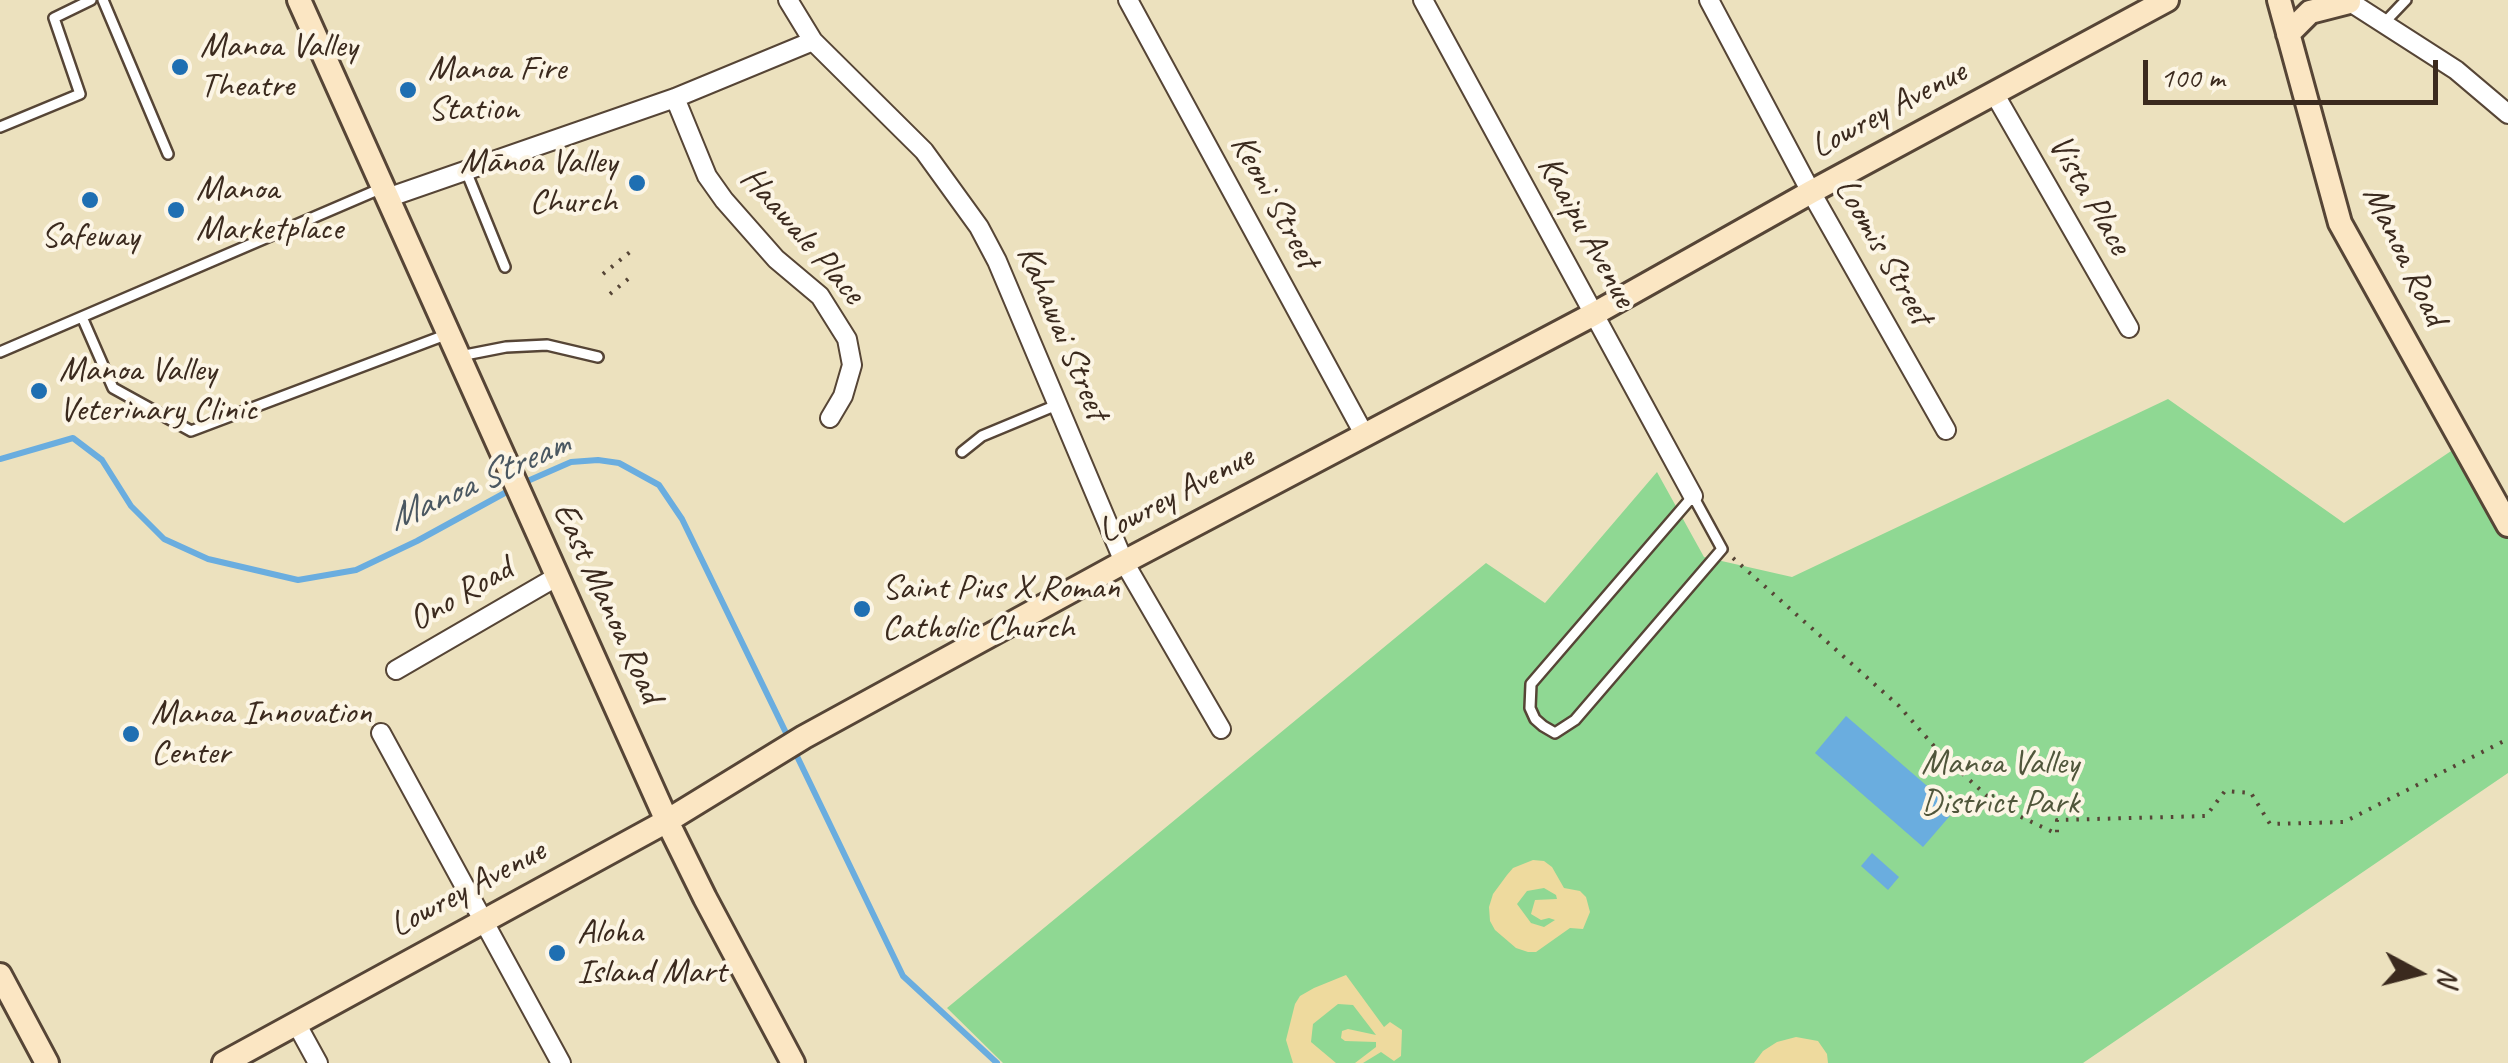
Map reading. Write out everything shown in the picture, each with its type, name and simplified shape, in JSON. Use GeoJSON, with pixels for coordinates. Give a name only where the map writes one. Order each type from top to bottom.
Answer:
{"type":"FeatureCollection","features":[{"type":"Feature","properties":{"kind":"street","name":"East Manoa Road"},"geometry":{"type":"LineString","coordinates":[[298,0],[667,820],[704,898],[793,1063]]}},
{"type":"Feature","properties":{"kind":"street","name":"Keoni Street"},"geometry":{"type":"LineString","coordinates":[[1128,0],[1364,434]]}},
{"type":"Feature","properties":{"kind":"street","name":"Kaaipu Avenue"},"geometry":{"type":"LineString","coordinates":[[1422,0],[1693,496]]}},
{"type":"Feature","properties":{"kind":"street","name":"Loomis Street"},"geometry":{"type":"LineString","coordinates":[[1709,0],[1811,192],[1946,430]]}},
{"type":"Feature","properties":{"kind":"street","name":"Lowrey Avenue"},"geometry":{"type":"LineString","coordinates":[[224,1063],[667,820],[804,736],[1594,314],[2167,0]]}},
{"type":"Feature","properties":{"kind":"street","name":"Manoa Road"},"geometry":{"type":"LineString","coordinates":[[2279,0],[2340,222],[2508,526]]}},
{"type":"Feature","properties":{"kind":"street"},"geometry":{"type":"LineString","coordinates":[[2288,34],[2310,12],[2348,1],[2456,70],[2508,114]]}},
{"type":"Feature","properties":{"kind":"street","name":"Kahawai Street"},"geometry":{"type":"LineString","coordinates":[[795,2],[813,40],[924,151],[963,201],[997,262],[1124,562],[1221,729]]}},
{"type":"Feature","properties":{"kind":"street"},"geometry":{"type":"LineString","coordinates":[[384,193],[466,170],[675,98],[813,40]]}},
{"type":"Feature","properties":{"kind":"street","name":"Vista Place"},"geometry":{"type":"LineString","coordinates":[[1994,93],[2129,328]]}},
{"type":"Feature","properties":{"kind":"street","name":"Haawale Place"},"geometry":{"type":"LineString","coordinates":[[675,98],[707,176],[724,200],[776,259],[820,296],[847,340],[852,365],[843,396],[830,418]]}},
{"type":"Feature","properties":{"kind":"street","name":"Ono Road"},"geometry":{"type":"LineString","coordinates":[[396,670],[558,576]]}},
{"type":"Feature","properties":{"kind":"street"},"geometry":{"type":"LineString","coordinates":[[381,733],[561,1063]]}},
{"type":"Feature","properties":{"kind":"street"},"geometry":{"type":"LineString","coordinates":[[0,975],[47,1063]]}},
{"type":"Feature","properties":{"kind":"street"},"geometry":{"type":"LineString","coordinates":[[296,1023],[318,1063]]}},
{"type":"Feature","properties":{"kind":"lane"},"geometry":{"type":"LineString","coordinates":[[0,127],[80,94],[54,18],[90,0]]}},
{"type":"Feature","properties":{"kind":"lane"},"geometry":{"type":"LineString","coordinates":[[103,0],[168,154]]}},
{"type":"Feature","properties":{"kind":"lane"},"geometry":{"type":"LineString","coordinates":[[2384,24],[2406,0]]}},
{"type":"Feature","properties":{"kind":"lane"},"geometry":{"type":"LineString","coordinates":[[466,170],[505,267]]}},
{"type":"Feature","properties":{"kind":"lane"},"geometry":{"type":"LineString","coordinates":[[0,352],[384,193]]}},
{"type":"Feature","properties":{"kind":"lane"},"geometry":{"type":"LineString","coordinates":[[82,317],[113,388],[191,431],[453,345],[546,345],[598,357]]}},
{"type":"Feature","properties":{"kind":"lane"},"geometry":{"type":"LineString","coordinates":[[962,452],[982,436],[1058,404]]}},
{"type":"Feature","properties":{"kind":"lane"},"geometry":{"type":"LineString","coordinates":[[1693,496],[1722,549],[1575,720],[1554,732],[1534,719],[1528,697],[1531,684],[1693,496]]}},
{"type":"Feature","properties":{"kind":"path"},"geometry":{"type":"LineString","coordinates":[[603,274],[630,252]]}},
{"type":"Feature","properties":{"kind":"path"},"geometry":{"type":"LineString","coordinates":[[610,294],[633,274]]}},
{"type":"Feature","properties":{"kind":"path"},"geometry":{"type":"LineString","coordinates":[[1722,549],[1899,706],[1941,754],[1998,806],[2058,834],[2057,820],[2206,816],[2226,791],[2252,792],[2270,824],[2344,822],[2508,739]]}},
{"type":"Feature","properties":{"kind":"green space","name":"Manoa Valley District Park"},"geometry":{"type":"Polygon","coordinates":[[[2168,399],[2344,523],[2463,443],[2508,525],[2508,773],[2083,1063],[1003,1063],[947,1008],[1486,563],[1545,603],[1657,472],[1704,557],[1792,577],[2168,399]]]}},
{"type":"Feature","properties":{"kind":"sand"},"geometry":{"type":"Polygon","coordinates":[[[1533,860],[1544,861],[1564,888],[1580,891],[1590,912],[1583,929],[1570,928],[1536,952],[1516,948],[1495,930],[1489,907],[1493,894],[1513,868],[1533,860]],[[1544,888],[1527,891],[1517,904],[1531,923],[1544,927],[1555,920],[1541,920],[1531,914],[1535,900],[1557,899],[1544,888]]]}},
{"type":"Feature","properties":{"kind":"sand"},"geometry":{"type":"Polygon","coordinates":[[[1346,975],[1384,1027],[1390,1022],[1402,1030],[1401,1056],[1394,1061],[1381,1052],[1363,1063],[1355,1063],[1376,1047],[1376,1042],[1345,1041],[1342,1031],[1376,1035],[1353,1005],[1338,1004],[1313,1024],[1311,1042],[1336,1063],[1293,1063],[1286,1040],[1295,1004],[1314,988],[1346,975]]]}},
{"type":"Feature","properties":{"kind":"sand"},"geometry":{"type":"Polygon","coordinates":[[[1796,1037],[1818,1041],[1828,1063],[1754,1063],[1777,1042],[1796,1037]]]}},
{"type":"Feature","properties":{"kind":"water"},"geometry":{"type":"Polygon","coordinates":[[[1846,716],[1955,810],[1923,847],[1815,753],[1846,716]]]}},
{"type":"Feature","properties":{"kind":"water"},"geometry":{"type":"Polygon","coordinates":[[[1872,853],[1899,877],[1888,890],[1861,866],[1872,853]]]}},
{"type":"Feature","properties":{"kind":"waterway","name":"Manoa Stream"},"geometry":{"type":"LineString","coordinates":[[0,459],[73,438],[102,460],[131,506],[164,539],[208,559],[298,580],[356,570],[512,489]]}},
{"type":"Feature","properties":{"kind":"waterway","name":"Manoa Stream"},"geometry":{"type":"LineString","coordinates":[[523,483],[571,462],[598,460],[619,463],[659,485],[682,519],[789,739]]}},
{"type":"Feature","properties":{"kind":"waterway","name":"Manoa Stream"},"geometry":{"type":"LineString","coordinates":[[794,750],[903,976],[997,1063]]}},
{"type":"Feature","properties":{"kind":"place","name":"Manoa Valley Theatre"},"geometry":{"type":"Point","coordinates":[180,67]}},
{"type":"Feature","properties":{"kind":"place","name":"Manoa Fire Station"},"geometry":{"type":"Point","coordinates":[408,90]}},
{"type":"Feature","properties":{"kind":"place","name":"Mānoa Valley Church"},"geometry":{"type":"Point","coordinates":[637,183]}},
{"type":"Feature","properties":{"kind":"place","name":"Safeway"},"geometry":{"type":"Point","coordinates":[90,200]}},
{"type":"Feature","properties":{"kind":"place","name":"Manoa Marketplace"},"geometry":{"type":"Point","coordinates":[176,210]}},
{"type":"Feature","properties":{"kind":"place","name":"Manoa Valley Veterinary Clinic"},"geometry":{"type":"Point","coordinates":[39,391]}},
{"type":"Feature","properties":{"kind":"place","name":"Saint Pius X Roman Catholic Church"},"geometry":{"type":"Point","coordinates":[862,609]}},
{"type":"Feature","properties":{"kind":"place","name":"Manoa Innovation Center"},"geometry":{"type":"Point","coordinates":[131,734]}},
{"type":"Feature","properties":{"kind":"place","name":"Aloha Island Mart"},"geometry":{"type":"Point","coordinates":[557,953]}}]}
